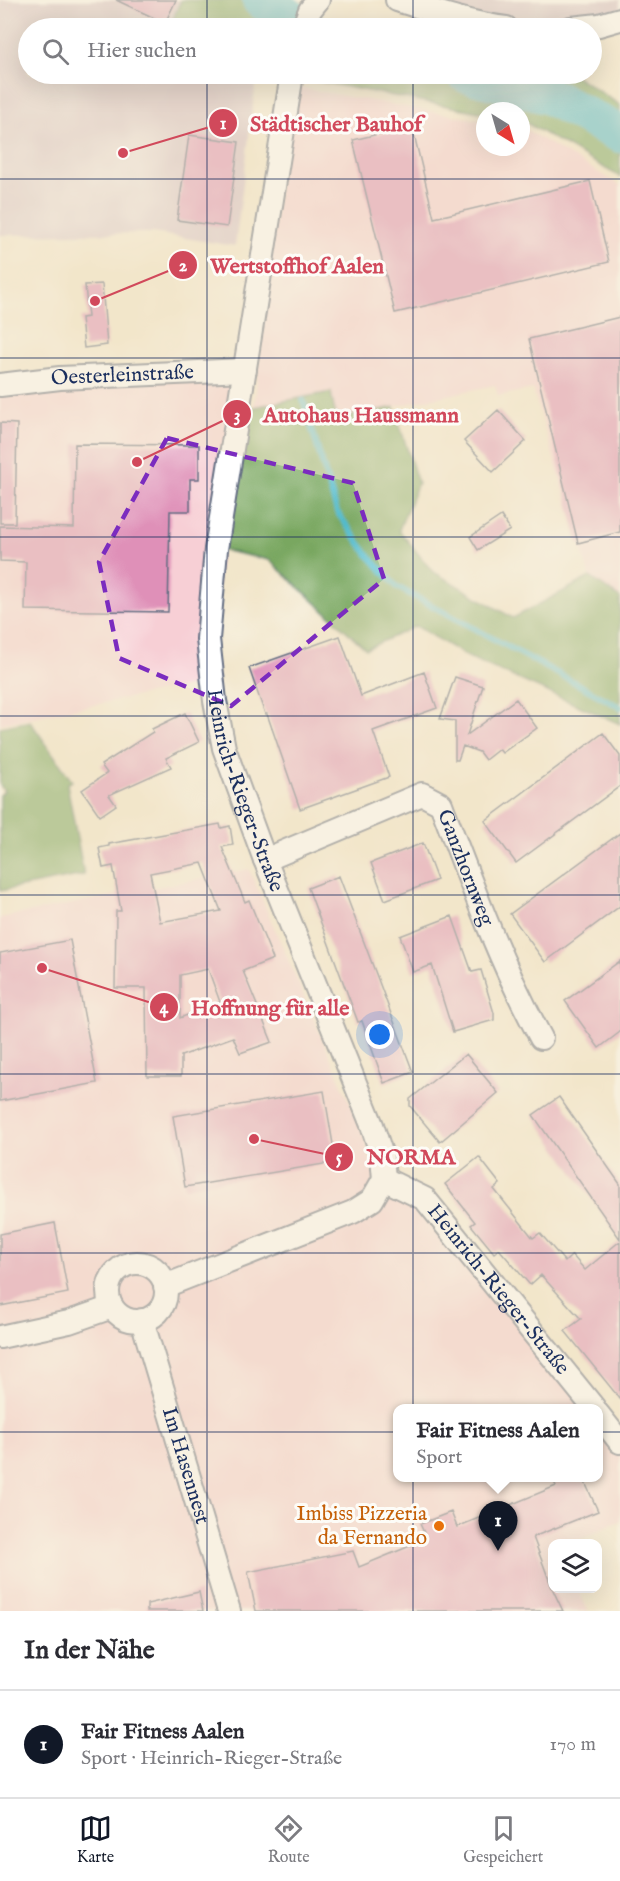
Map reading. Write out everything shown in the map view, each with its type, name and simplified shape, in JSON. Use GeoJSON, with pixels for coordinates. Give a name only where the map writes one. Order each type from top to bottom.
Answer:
{"type":"FeatureCollection","features":[{"type":"Feature","properties":{"kind":"street"},"geometry":{"type":"LineString","coordinates":[[397,0],[454,18]]}},
{"type":"Feature","properties":{"kind":"street"},"geometry":{"type":"LineString","coordinates":[[602,24],[620,19]]}},
{"type":"Feature","properties":{"kind":"street","name":"Heinrich-Rieger-Straße"},"geometry":{"type":"LineString","coordinates":[[291,84],[216,549],[208,639],[215,701],[224,748],[265,860],[372,1125],[382,1156],[384,1179],[425,1198],[591,1404]]}},
{"type":"Feature","properties":{"kind":"street","name":"Oesterleinstraße"},"geometry":{"type":"LineString","coordinates":[[0,385],[60,378],[245,370]]}},
{"type":"Feature","properties":{"kind":"street","name":"Ganzhornweg"},"geometry":{"type":"LineString","coordinates":[[265,860],[422,794],[441,804],[486,922],[524,1007],[541,1038]]}},
{"type":"Feature","properties":{"kind":"street"},"geometry":{"type":"LineString","coordinates":[[165,1286],[353,1212],[372,1200],[384,1179]]}},
{"type":"Feature","properties":{"kind":"street"},"geometry":{"type":"LineString","coordinates":[[140,1263],[150,1266],[159,1274],[165,1286],[162,1306],[156,1314],[142,1320],[133,1321],[125,1318],[112,1307],[108,1293],[115,1273],[126,1265],[140,1263]]}},
{"type":"Feature","properties":{"kind":"street"},"geometry":{"type":"LineString","coordinates":[[0,1336],[69,1323],[112,1307]]}},
{"type":"Feature","properties":{"kind":"street","name":"Im Hasennest"},"geometry":{"type":"LineString","coordinates":[[142,1320],[229,1611]]}},
{"type":"Feature","properties":{"kind":"street"},"geometry":{"type":"LineString","coordinates":[[603,1421],[620,1443]]}},
{"type":"Feature","properties":{"kind":"highlighted area"},"geometry":{"type":"Polygon","coordinates":[[[167,438],[353,483],[384,579],[231,706],[119,658],[99,562],[167,438]]]}},
{"type":"Feature","properties":{"kind":"shaded area"},"geometry":{"type":"Polygon","coordinates":[[[0,0],[181,0],[174,18],[18,18],[18,84],[256,84],[235,246],[153,233],[0,235],[0,0]]]}},
{"type":"Feature","properties":{"kind":"shaded area"},"geometry":{"type":"Polygon","coordinates":[[[411,0],[620,0],[620,19],[602,22],[602,18],[472,18],[411,0]]]}},
{"type":"Feature","properties":{"kind":"shaded area"},"geometry":{"type":"Polygon","coordinates":[[[290,86],[476,119],[476,156],[530,156],[530,132],[620,185],[620,598],[590,577],[533,389],[498,396],[495,385],[336,419],[331,392],[254,407],[290,86]]]}},
{"type":"Feature","properties":{"kind":"shaded area"},"geometry":{"type":"Polygon","coordinates":[[[241,374],[207,682],[0,724],[0,389],[241,374]]]}},
{"type":"Feature","properties":{"kind":"shaded area"},"geometry":{"type":"Polygon","coordinates":[[[249,869],[362,1131],[375,1175],[423,1199],[587,1404],[393,1404],[393,1482],[603,1482],[603,1424],[620,1446],[620,1521],[581,1539],[548,1539],[548,1593],[580,1593],[588,1611],[0,1611],[0,918],[249,869]]]}},
{"type":"Feature","properties":{"kind":"green space"},"geometry":{"type":"Polygon","coordinates":[[[181,0],[285,0],[276,18],[173,18],[181,0]]]}},
{"type":"Feature","properties":{"kind":"green space"},"geometry":{"type":"Polygon","coordinates":[[[330,84],[588,84],[620,105],[620,177],[530,125],[530,102],[476,102],[476,111],[330,84]]]}},
{"type":"Feature","properties":{"kind":"green space"},"geometry":{"type":"Polygon","coordinates":[[[331,392],[336,419],[394,407],[418,483],[399,530],[432,571],[513,618],[590,577],[620,598],[620,724],[468,657],[416,626],[366,649],[269,560],[216,549],[254,407],[331,392]]]}},
{"type":"Feature","properties":{"kind":"green space"},"geometry":{"type":"Polygon","coordinates":[[[30,721],[72,781],[67,784],[84,875],[0,891],[0,795],[4,791],[0,785],[0,727],[30,721]]]}},
{"type":"Feature","properties":{"kind":"building"},"geometry":{"type":"Polygon","coordinates":[[[116,0],[176,0],[167,18],[154,18],[116,0]]]}},
{"type":"Feature","properties":{"kind":"building"},"geometry":{"type":"Polygon","coordinates":[[[412,126],[434,218],[590,181],[609,262],[395,313],[353,140],[412,126]]]}},
{"type":"Feature","properties":{"kind":"building"},"geometry":{"type":"Polygon","coordinates":[[[189,135],[239,142],[227,227],[177,220],[189,135]]]}},
{"type":"Feature","properties":{"kind":"building"},"geometry":{"type":"Polygon","coordinates":[[[102,284],[107,345],[84,348],[81,318],[88,317],[85,285],[102,284]]]}},
{"type":"Feature","properties":{"kind":"building"},"geometry":{"type":"Polygon","coordinates":[[[620,317],[620,532],[578,543],[529,339],[620,317]]]}},
{"type":"Feature","properties":{"kind":"building"},"geometry":{"type":"Polygon","coordinates":[[[498,410],[526,441],[493,472],[464,441],[498,410]]]}},
{"type":"Feature","properties":{"kind":"building"},"geometry":{"type":"Polygon","coordinates":[[[0,423],[17,424],[15,523],[0,523],[0,423]]]}},
{"type":"Feature","properties":{"kind":"building"},"geometry":{"type":"Polygon","coordinates":[[[75,444],[199,445],[199,479],[190,479],[190,511],[170,511],[168,612],[25,610],[26,562],[0,561],[0,526],[74,528],[75,444]]]}},
{"type":"Feature","properties":{"kind":"building"},"geometry":{"type":"Polygon","coordinates":[[[501,516],[510,530],[478,550],[470,537],[501,516]]]}},
{"type":"Feature","properties":{"kind":"building"},"geometry":{"type":"Polygon","coordinates":[[[340,636],[361,696],[424,672],[437,708],[373,731],[389,777],[300,809],[249,668],[340,636]]]}},
{"type":"Feature","properties":{"kind":"building"},"geometry":{"type":"Polygon","coordinates":[[[455,677],[483,686],[467,735],[516,699],[537,728],[502,753],[499,749],[485,760],[479,752],[463,746],[458,760],[455,760],[455,721],[440,719],[455,677]]]}},
{"type":"Feature","properties":{"kind":"building"},"geometry":{"type":"Polygon","coordinates":[[[185,713],[199,742],[166,758],[171,767],[109,795],[116,805],[100,816],[82,790],[107,773],[101,765],[153,732],[152,729],[185,713]]]}},
{"type":"Feature","properties":{"kind":"building"},"geometry":{"type":"Polygon","coordinates":[[[603,733],[620,756],[620,786],[516,863],[485,821],[603,733]]]}},
{"type":"Feature","properties":{"kind":"building"},"geometry":{"type":"Polygon","coordinates":[[[220,824],[221,828],[230,826],[233,845],[222,847],[245,902],[249,900],[273,959],[243,971],[272,1042],[240,1053],[233,1037],[181,1056],[181,1076],[147,1076],[146,988],[115,988],[116,911],[121,911],[113,866],[103,868],[99,848],[109,846],[109,844],[220,824]],[[202,863],[150,873],[160,922],[221,911],[202,863]],[[208,969],[180,975],[180,1018],[220,1002],[208,969]]]}},
{"type":"Feature","properties":{"kind":"building"},"geometry":{"type":"Polygon","coordinates":[[[620,833],[620,906],[545,962],[510,914],[620,833]]]}},
{"type":"Feature","properties":{"kind":"building"},"geometry":{"type":"Polygon","coordinates":[[[423,843],[437,880],[385,900],[371,863],[423,843]]]}},
{"type":"Feature","properties":{"kind":"building"},"geometry":{"type":"Polygon","coordinates":[[[339,876],[413,1072],[384,1083],[362,1021],[358,1022],[308,888],[339,876]]]}},
{"type":"Feature","properties":{"kind":"building"},"geometry":{"type":"Polygon","coordinates":[[[452,916],[472,972],[481,970],[494,1013],[494,1020],[453,1032],[432,965],[413,972],[400,936],[452,916]]]}},
{"type":"Feature","properties":{"kind":"building"},"geometry":{"type":"Polygon","coordinates":[[[70,940],[97,1083],[0,1101],[0,953],[70,940]]]}},
{"type":"Feature","properties":{"kind":"building"},"geometry":{"type":"Polygon","coordinates":[[[620,961],[620,1032],[599,1048],[565,1001],[620,961]]]}},
{"type":"Feature","properties":{"kind":"building"},"geometry":{"type":"Polygon","coordinates":[[[466,1054],[498,1093],[440,1142],[410,1106],[410,1099],[466,1054]]]}},
{"type":"Feature","properties":{"kind":"building"},"geometry":{"type":"Polygon","coordinates":[[[324,1091],[336,1162],[185,1187],[173,1116],[324,1091]]]}},
{"type":"Feature","properties":{"kind":"building"},"geometry":{"type":"Polygon","coordinates":[[[559,1097],[620,1184],[620,1239],[533,1115],[559,1097]]]}},
{"type":"Feature","properties":{"kind":"building"},"geometry":{"type":"Polygon","coordinates":[[[479,1157],[500,1184],[494,1189],[533,1238],[540,1233],[565,1262],[572,1255],[585,1270],[620,1241],[620,1399],[565,1331],[581,1319],[541,1275],[530,1285],[499,1249],[494,1253],[471,1225],[475,1222],[445,1184],[479,1157]]]}},
{"type":"Feature","properties":{"kind":"building"},"geometry":{"type":"Polygon","coordinates":[[[55,1223],[68,1293],[0,1306],[0,1234],[55,1223]]]}},
{"type":"Feature","properties":{"kind":"building"},"geometry":{"type":"Polygon","coordinates":[[[554,1482],[585,1482],[598,1511],[533,1537],[548,1577],[548,1593],[554,1593],[563,1611],[256,1611],[248,1572],[353,1551],[359,1567],[427,1539],[420,1524],[451,1512],[457,1527],[556,1486],[554,1482]]]}},
{"type":"Feature","properties":{"kind":"building"},"geometry":{"type":"Polygon","coordinates":[[[199,1592],[203,1611],[147,1611],[147,1604],[199,1592]]]}},
{"type":"Feature","properties":{"kind":"waterway"},"geometry":{"type":"LineString","coordinates":[[261,0],[291,18]]}},
{"type":"Feature","properties":{"kind":"waterway"},"geometry":{"type":"LineString","coordinates":[[504,84],[549,96],[620,134]]}},
{"type":"Feature","properties":{"kind":"waterway"},"geometry":{"type":"LineString","coordinates":[[303,400],[337,512],[369,556],[397,587],[620,707]]}},
{"type":"Feature","properties":{"kind":"place","name":"Städtischer Bauhof"},"geometry":{"type":"Point","coordinates":[123,153]}},
{"type":"Feature","properties":{"kind":"place","name":"Wertstoffhof Aalen"},"geometry":{"type":"Point","coordinates":[95,301]}},
{"type":"Feature","properties":{"kind":"place","name":"Autohaus Haussmann"},"geometry":{"type":"Point","coordinates":[137,462]}},
{"type":"Feature","properties":{"kind":"place","name":"Hoffnung für alle"},"geometry":{"type":"Point","coordinates":[42,968]}},
{"type":"Feature","properties":{"kind":"place","name":"NORMA"},"geometry":{"type":"Point","coordinates":[254,1139]}},
{"type":"Feature","properties":{"kind":"place","name":"Imbiss Pizzeria da Fernando"},"geometry":{"type":"Point","coordinates":[439,1526]}},
{"type":"Feature","properties":{"kind":"place","name":"Fair Fitness Aalen"},"geometry":{"type":"Point","coordinates":[498,1551]}}]}
